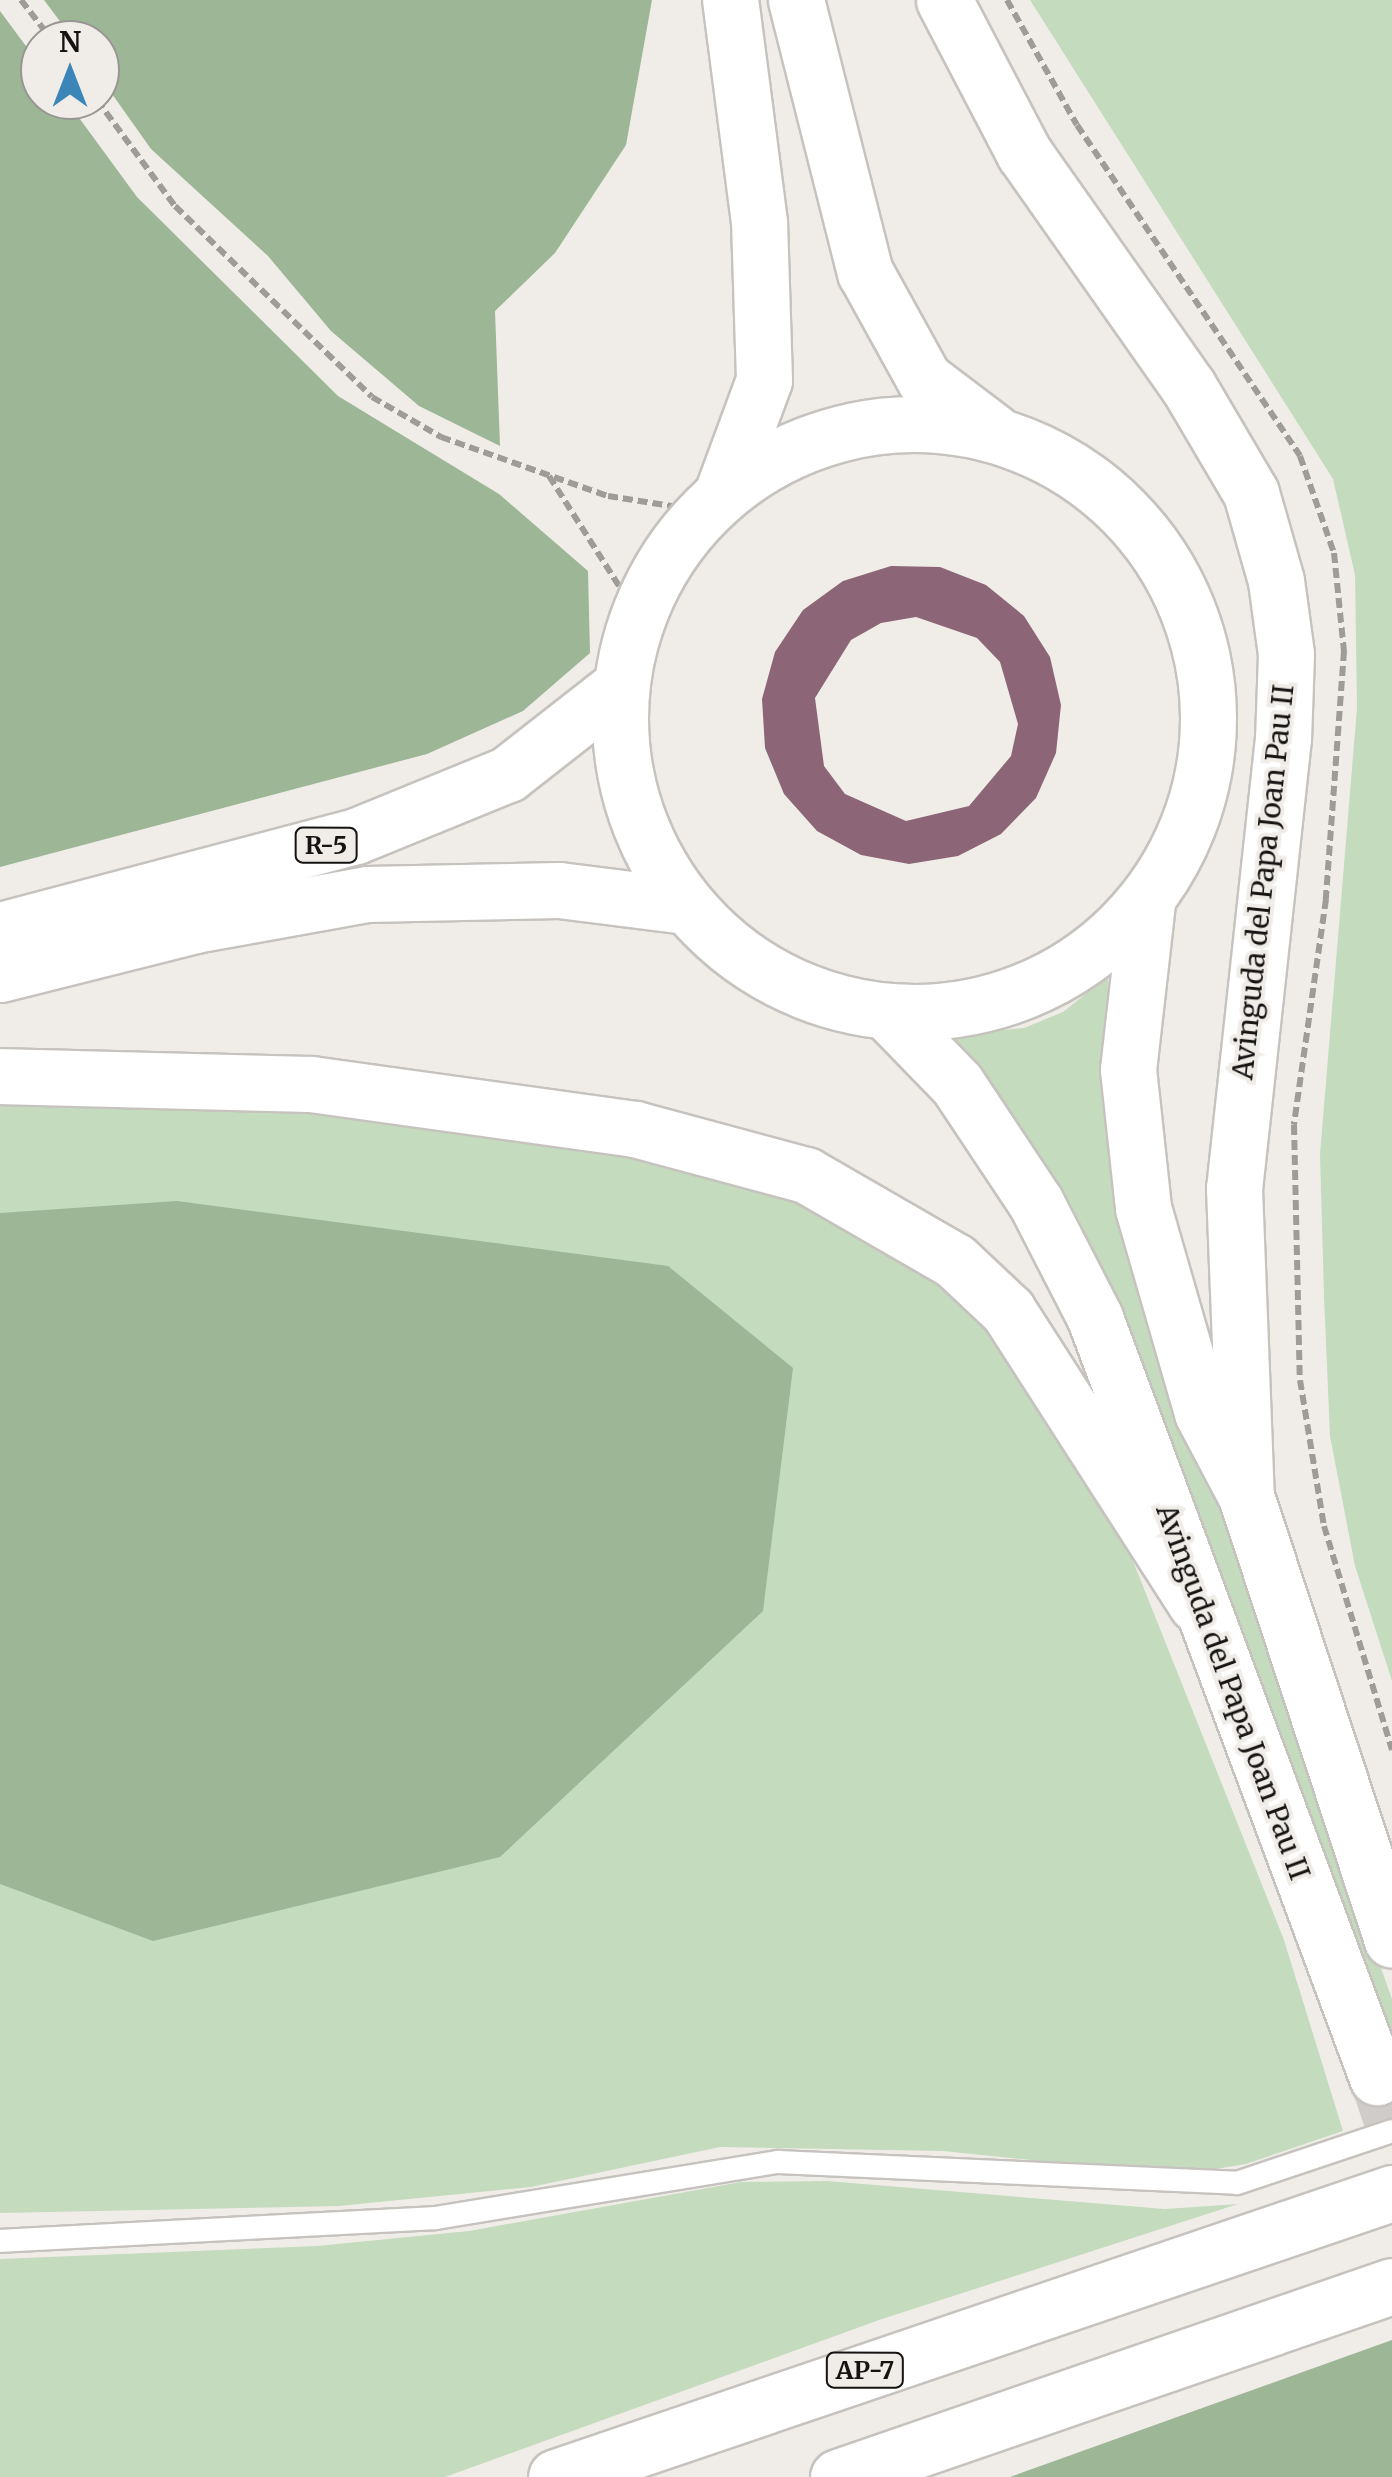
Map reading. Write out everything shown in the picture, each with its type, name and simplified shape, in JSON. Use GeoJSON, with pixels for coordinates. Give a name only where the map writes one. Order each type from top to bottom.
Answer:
{"type":"FeatureCollection","features":[{"type":"Feature","properties":{"kind":"main road"},"geometry":{"type":"LineString","coordinates":[[714,501],[764,380],[759,222],[730,0]]}},
{"type":"Feature","properties":{"kind":"main road"},"geometry":{"type":"LineString","coordinates":[[796,0],[865,272],[924,379],[994,432],[1097,486],[1153,540],[1198,626],[1212,722],[1198,799],[1147,903],[1074,968],[984,1006],[888,1013],[812,996],[742,959],[686,906],[644,840],[622,765],[619,687],[637,614],[672,547],[714,501],[806,442],[898,422],[994,432]]}},
{"type":"Feature","properties":{"kind":"main road","name":"Avinguda del Papa Joan Pau II"},"geometry":{"type":"LineString","coordinates":[[944,0],[1024,153],[1188,386],[1252,493],[1276,582],[1286,654],[1283,738],[1234,1188],[1246,1496]]}},
{"type":"Feature","properties":{"kind":"main road","name":"R-5"},"geometry":{"type":"LineString","coordinates":[[0,930],[356,836],[508,774],[619,687]]}},
{"type":"Feature","properties":{"kind":"main road"},"geometry":{"type":"LineString","coordinates":[[0,974],[196,924],[367,894],[560,890],[686,906]]}},
{"type":"Feature","properties":{"kind":"main road","name":"Avinguda del Papa Joan Pau II"},"geometry":{"type":"LineString","coordinates":[[1147,903],[1128,1069],[1143,1208],[1202,1413],[1246,1496],[1392,1940]]}},
{"type":"Feature","properties":{"kind":"main road","name":"Avinguda del Papa Joan Pau II"},"geometry":{"type":"LineString","coordinates":[[888,1013],[957,1084],[1036,1203],[1095,1318],[1196,1604],[1377,2077]]}},
{"type":"Feature","properties":{"kind":"main road"},"geometry":{"type":"LineString","coordinates":[[0,1076],[311,1084],[635,1129],[806,1175],[955,1260],[1008,1312],[1196,1604]]}},
{"type":"Feature","properties":{"kind":"main road","name":"AP-7"},"geometry":{"type":"LineString","coordinates":[[556,2477],[1392,2193]]}},
{"type":"Feature","properties":{"kind":"main road"},"geometry":{"type":"LineString","coordinates":[[838,2477],[1392,2286]]}},
{"type":"Feature","properties":{"kind":"lane"},"geometry":{"type":"LineString","coordinates":[[0,2241],[435,2218],[778,2162],[1237,2183],[1392,2132]]}},
{"type":"Feature","properties":{"kind":"path"},"geometry":{"type":"LineString","coordinates":[[21,0],[36,20]]}},
{"type":"Feature","properties":{"kind":"path"},"geometry":{"type":"LineString","coordinates":[[112,120],[175,206],[372,398],[441,437],[608,496],[714,501]]}},
{"type":"Feature","properties":{"kind":"path"},"geometry":{"type":"LineString","coordinates":[[548,475],[637,614]]}},
{"type":"Feature","properties":{"kind":"green space"},"geometry":{"type":"Polygon","coordinates":[[[44,0],[652,0],[626,145],[555,253],[495,311],[500,446],[419,406],[331,331],[268,256],[151,149],[120,105],[120,20],[59,20],[44,0]]]}},
{"type":"Feature","properties":{"kind":"green space"},"geometry":{"type":"Polygon","coordinates":[[[1030,0],[1392,0],[1392,1681],[1355,1566],[1330,1436],[1324,1297],[1320,1154],[1357,708],[1355,575],[1333,479],[1030,0]]]}},
{"type":"Feature","properties":{"kind":"green space"},"geometry":{"type":"Polygon","coordinates":[[[0,11],[20,38],[20,120],[81,120],[137,197],[338,396],[499,494],[588,571],[590,653],[523,711],[427,754],[0,867],[0,11]]]}},
{"type":"Feature","properties":{"kind":"green space"},"geometry":{"type":"Polygon","coordinates":[[[1108,976],[1107,1061],[1146,1302],[1392,1999],[1392,2078],[987,1095],[949,1035],[1024,1028],[1063,1012],[1108,976]]]}},
{"type":"Feature","properties":{"kind":"green space"},"geometry":{"type":"Polygon","coordinates":[[[0,1097],[374,1111],[743,1176],[820,1205],[943,1278],[1011,1346],[1127,1546],[1284,1940],[1343,2131],[1246,2164],[1179,2175],[943,2151],[720,2147],[531,2187],[339,2206],[0,2213],[0,1097]]]}},
{"type":"Feature","properties":{"kind":"green space"},"geometry":{"type":"Polygon","coordinates":[[[177,1201],[668,1266],[793,1368],[763,1611],[500,1857],[153,1941],[0,1884],[0,1213],[177,1201]]]}},
{"type":"Feature","properties":{"kind":"green space"},"geometry":{"type":"Polygon","coordinates":[[[827,2181],[1165,2209],[1238,2204],[882,2319],[445,2477],[0,2477],[0,2259],[317,2246],[469,2231],[741,2182],[827,2181]]]}},
{"type":"Feature","properties":{"kind":"green space"},"geometry":{"type":"Polygon","coordinates":[[[1392,2340],[1392,2477],[1010,2477],[1392,2340]]]}},
{"type":"Feature","properties":{"kind":"building"},"geometry":{"type":"Polygon","coordinates":[[[891,566],[940,567],[986,585],[1024,616],[1050,657],[1061,705],[1056,753],[1036,798],[1001,834],[958,856],[909,864],[861,855],[817,831],[784,794],[765,748],[762,699],[775,652],[803,610],[843,581],[891,566]],[[916,617],[881,623],[851,640],[815,698],[824,766],[845,794],[906,821],[969,806],[1011,756],[1018,724],[1000,662],[977,638],[916,617]]]}},
{"type":"Feature","properties":{"kind":"tunnel"},"geometry":{"type":"LineString","coordinates":[[1377,2077],[1392,2122]]}}]}
